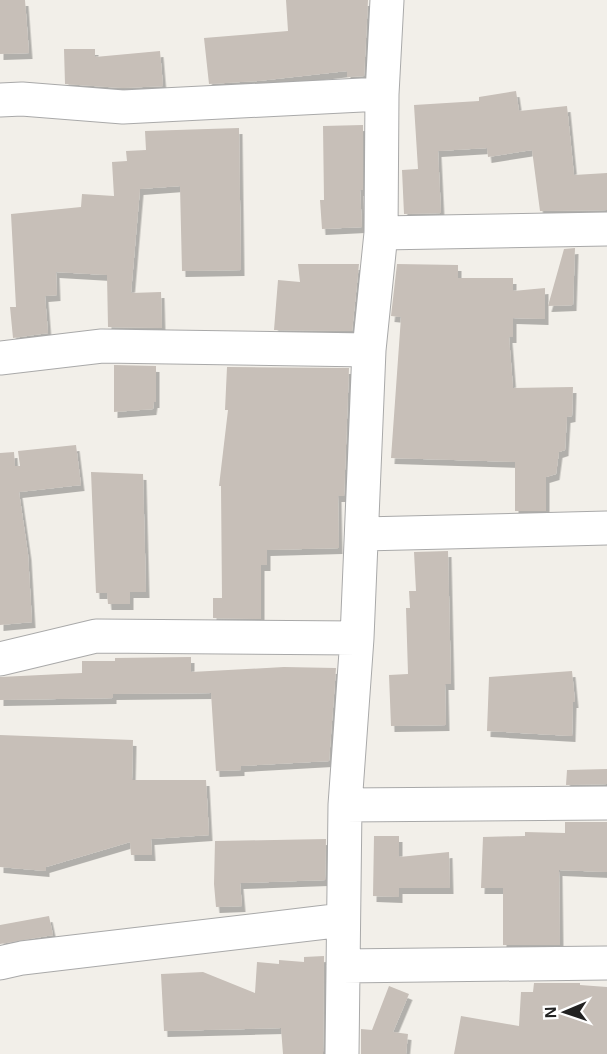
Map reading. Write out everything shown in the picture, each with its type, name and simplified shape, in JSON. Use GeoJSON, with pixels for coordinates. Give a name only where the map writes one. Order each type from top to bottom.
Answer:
{"type":"FeatureCollection","features":[{"type":"Feature","properties":{"kind":"street"},"geometry":{"type":"LineString","coordinates":[[342,1054],[345,805],[363,534],[369,350],[381,233],[382,93],[387,0]]}},
{"type":"Feature","properties":{"kind":"street"},"geometry":{"type":"LineString","coordinates":[[0,100],[22,99],[123,107],[382,93]]}},
{"type":"Feature","properties":{"kind":"street"},"geometry":{"type":"LineString","coordinates":[[381,233],[607,229]]}},
{"type":"Feature","properties":{"kind":"street"},"geometry":{"type":"LineString","coordinates":[[0,358],[102,346],[369,350]]}},
{"type":"Feature","properties":{"kind":"street"},"geometry":{"type":"LineString","coordinates":[[363,534],[607,528]]}},
{"type":"Feature","properties":{"kind":"street"},"geometry":{"type":"LineString","coordinates":[[0,659],[96,636],[357,638]]}},
{"type":"Feature","properties":{"kind":"street"},"geometry":{"type":"LineString","coordinates":[[345,805],[607,803]]}},
{"type":"Feature","properties":{"kind":"street"},"geometry":{"type":"LineString","coordinates":[[0,963],[22,958],[343,920]]}},
{"type":"Feature","properties":{"kind":"street"},"geometry":{"type":"LineString","coordinates":[[343,966],[607,963]]}},
{"type":"Feature","properties":{"kind":"building"},"geometry":{"type":"Polygon","coordinates":[[[0,0],[25,0],[29,53],[0,54],[0,0]]]}},
{"type":"Feature","properties":{"kind":"building"},"geometry":{"type":"Polygon","coordinates":[[[286,0],[368,0],[364,76],[347,77],[347,71],[209,84],[204,38],[288,31],[286,0]]]}},
{"type":"Feature","properties":{"kind":"building"},"geometry":{"type":"Polygon","coordinates":[[[64,49],[95,49],[95,57],[160,51],[163,86],[123,88],[65,84],[64,49]]]}},
{"type":"Feature","properties":{"kind":"building"},"geometry":{"type":"Polygon","coordinates":[[[516,91],[519,111],[567,106],[574,175],[607,173],[607,210],[540,211],[532,150],[488,157],[487,148],[438,151],[441,213],[404,214],[402,170],[418,169],[414,105],[479,101],[479,97],[516,91]]]}},
{"type":"Feature","properties":{"kind":"building"},"geometry":{"type":"Polygon","coordinates":[[[363,125],[363,190],[360,190],[362,227],[322,229],[320,200],[324,200],[323,126],[363,125]]]}},
{"type":"Feature","properties":{"kind":"building"},"geometry":{"type":"Polygon","coordinates":[[[239,128],[241,270],[182,271],[180,186],[140,189],[131,293],[161,292],[162,328],[108,327],[107,275],[56,272],[57,295],[45,296],[48,333],[13,338],[10,307],[16,307],[11,214],[81,207],[82,194],[114,196],[112,162],[127,161],[126,151],[146,150],[145,131],[239,128]]]}},
{"type":"Feature","properties":{"kind":"building"},"geometry":{"type":"Polygon","coordinates":[[[575,248],[573,305],[548,306],[564,249],[575,248]]]}},
{"type":"Feature","properties":{"kind":"building"},"geometry":{"type":"Polygon","coordinates":[[[298,264],[359,264],[352,331],[274,330],[278,280],[300,282],[298,264]]]}},
{"type":"Feature","properties":{"kind":"building"},"geometry":{"type":"Polygon","coordinates":[[[397,264],[458,265],[458,278],[513,278],[513,291],[545,288],[545,319],[513,318],[513,337],[509,337],[513,388],[573,387],[572,416],[567,417],[565,450],[559,452],[556,474],[546,477],[546,511],[515,511],[515,462],[391,458],[401,317],[391,316],[397,264]]]}},
{"type":"Feature","properties":{"kind":"building"},"geometry":{"type":"Polygon","coordinates":[[[114,365],[156,366],[156,402],[154,402],[153,409],[114,412],[114,365]]]}},
{"type":"Feature","properties":{"kind":"building"},"geometry":{"type":"Polygon","coordinates":[[[227,367],[349,368],[344,496],[338,496],[339,548],[267,550],[267,565],[261,565],[261,619],[213,618],[213,598],[222,598],[221,486],[219,486],[228,410],[225,410],[227,367]]]}},
{"type":"Feature","properties":{"kind":"building"},"geometry":{"type":"Polygon","coordinates":[[[76,445],[81,485],[19,492],[28,554],[32,622],[0,625],[0,453],[14,452],[15,466],[20,466],[18,451],[76,445]]]}},
{"type":"Feature","properties":{"kind":"building"},"geometry":{"type":"Polygon","coordinates":[[[91,472],[143,474],[146,592],[130,592],[130,604],[108,604],[107,593],[96,593],[91,472]]]}},
{"type":"Feature","properties":{"kind":"building"},"geometry":{"type":"Polygon","coordinates":[[[448,551],[451,684],[445,684],[446,725],[391,726],[389,675],[408,674],[406,608],[410,608],[409,591],[416,591],[414,552],[448,551]]]}},
{"type":"Feature","properties":{"kind":"building"},"geometry":{"type":"Polygon","coordinates":[[[191,657],[191,672],[284,667],[336,668],[329,761],[241,766],[241,770],[216,771],[211,693],[113,694],[113,698],[0,700],[0,677],[82,673],[82,661],[191,657]]]}},
{"type":"Feature","properties":{"kind":"building"},"geometry":{"type":"Polygon","coordinates":[[[572,671],[575,702],[573,702],[572,736],[487,731],[489,677],[572,671]]]}},
{"type":"Feature","properties":{"kind":"building"},"geometry":{"type":"Polygon","coordinates":[[[0,735],[133,740],[132,780],[206,780],[209,835],[151,839],[152,855],[131,855],[130,842],[46,867],[46,871],[0,867],[0,735]]]}},
{"type":"Feature","properties":{"kind":"building"},"geometry":{"type":"Polygon","coordinates":[[[607,769],[607,784],[566,785],[567,770],[607,769]]]}},
{"type":"Feature","properties":{"kind":"building"},"geometry":{"type":"Polygon","coordinates":[[[565,822],[607,822],[607,872],[559,870],[560,945],[503,945],[503,888],[481,888],[483,837],[525,836],[525,832],[565,833],[565,822]]]}},
{"type":"Feature","properties":{"kind":"building"},"geometry":{"type":"Polygon","coordinates":[[[374,836],[399,836],[399,857],[449,852],[450,888],[399,888],[399,897],[373,896],[374,836]]]}},
{"type":"Feature","properties":{"kind":"building"},"geometry":{"type":"Polygon","coordinates":[[[326,839],[325,880],[240,883],[242,906],[216,907],[215,841],[326,839]]]}},
{"type":"Feature","properties":{"kind":"building"},"geometry":{"type":"Polygon","coordinates":[[[49,916],[53,935],[0,944],[0,925],[49,916]]]}},
{"type":"Feature","properties":{"kind":"building"},"geometry":{"type":"Polygon","coordinates":[[[324,956],[323,1054],[283,1054],[281,1028],[164,1031],[161,974],[203,972],[255,993],[257,962],[279,964],[279,960],[304,962],[304,957],[324,956]]]}},
{"type":"Feature","properties":{"kind":"building"},"geometry":{"type":"Polygon","coordinates":[[[534,983],[580,983],[580,985],[607,987],[607,1054],[454,1054],[461,1016],[519,1026],[521,992],[533,992],[534,983]]]}},
{"type":"Feature","properties":{"kind":"building"},"geometry":{"type":"Polygon","coordinates":[[[389,986],[409,994],[393,1032],[408,1034],[406,1054],[361,1054],[361,1029],[372,1030],[389,986]]]}}]}
